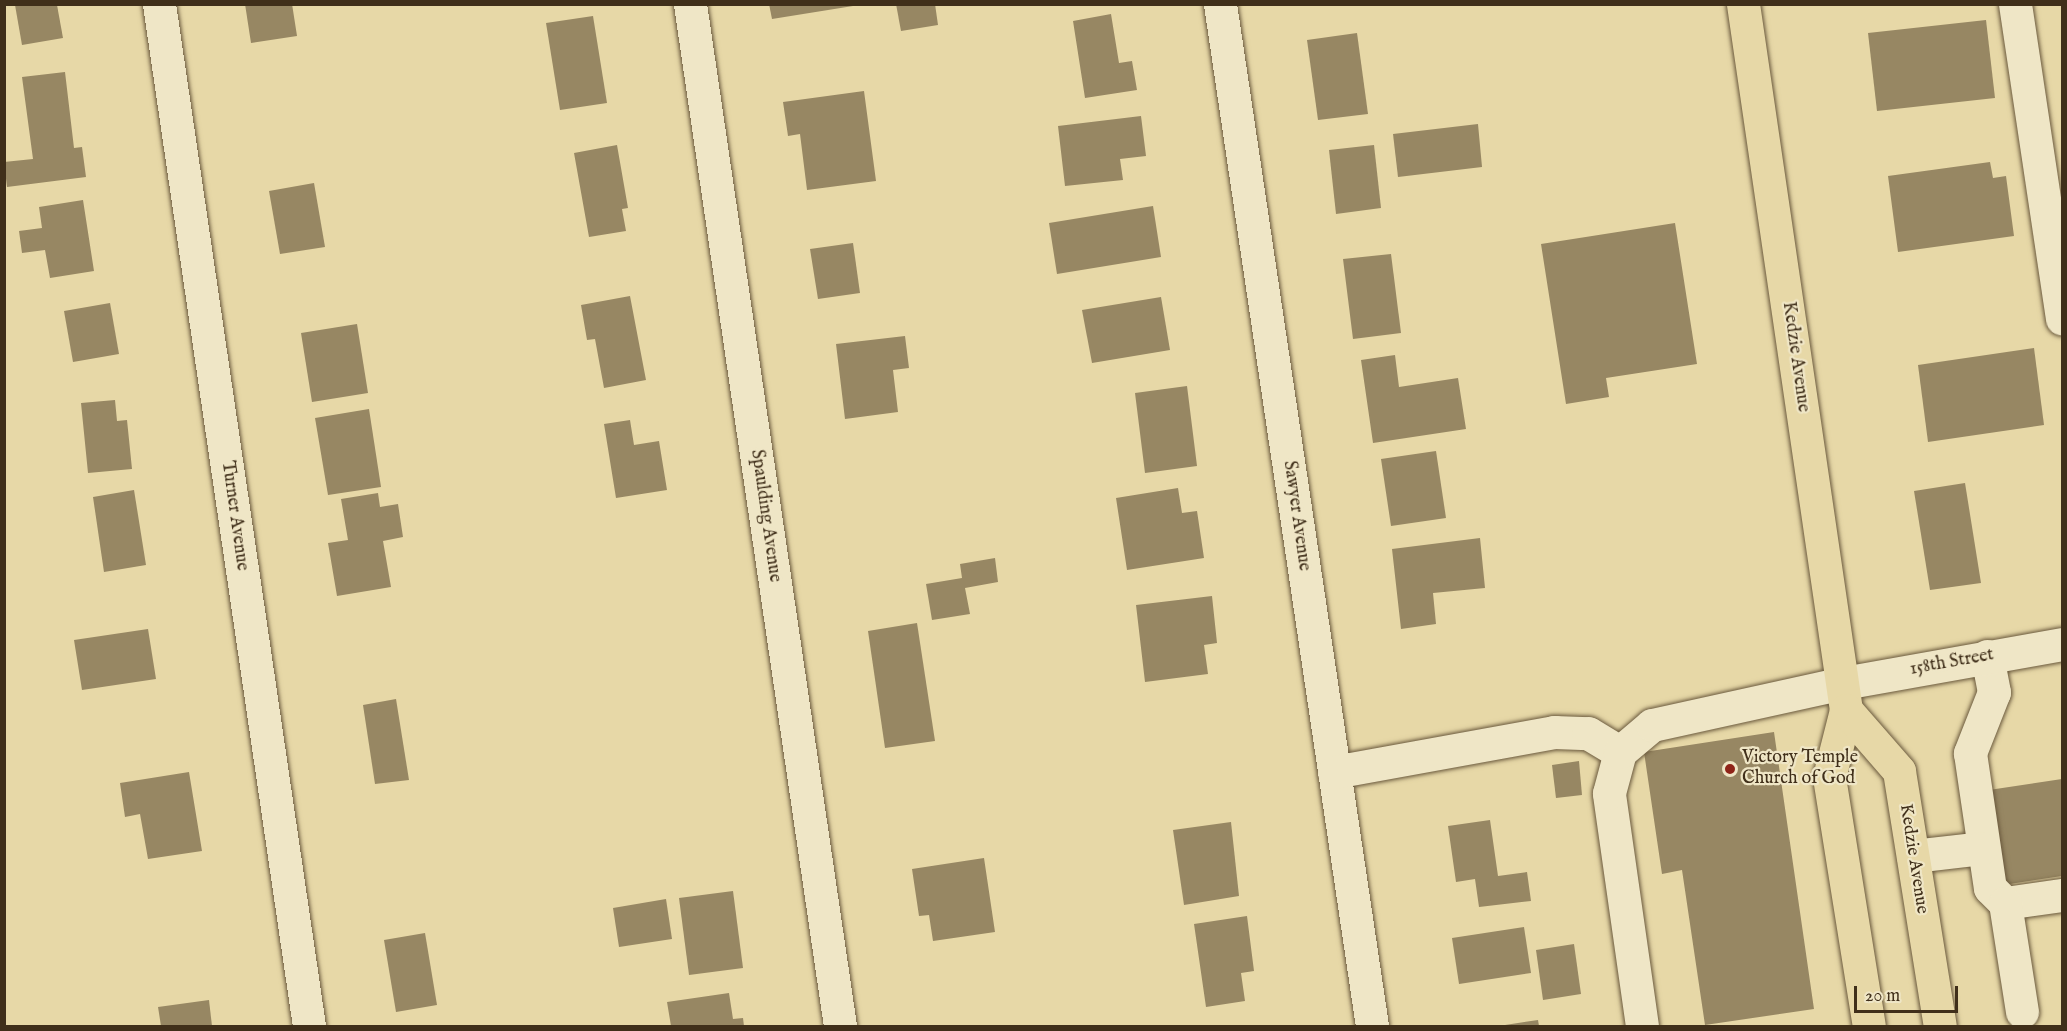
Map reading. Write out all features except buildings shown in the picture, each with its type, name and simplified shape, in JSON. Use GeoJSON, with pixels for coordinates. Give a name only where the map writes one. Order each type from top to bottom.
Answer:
{"type":"FeatureCollection","features":[{"type":"Feature","properties":{"kind":"main road","name":"Kedzie Avenue"},"geometry":{"type":"LineString","coordinates":[[1743,4],[1845,697],[1829,777],[1869,1026]]}},
{"type":"Feature","properties":{"kind":"main road","name":"Kedzie Avenue"},"geometry":{"type":"LineString","coordinates":[[1845,697],[1899,771],[1940,1026]]}},
{"type":"Feature","properties":{"kind":"street","name":"Turner Avenue"},"geometry":{"type":"LineString","coordinates":[[159,4],[309,1026]]}},
{"type":"Feature","properties":{"kind":"street","name":"Spaulding Avenue"},"geometry":{"type":"LineString","coordinates":[[690,4],[840,1026]]}},
{"type":"Feature","properties":{"kind":"street","name":"Sawyer Avenue"},"geometry":{"type":"LineString","coordinates":[[1220,4],[1372,1026]]}},
{"type":"Feature","properties":{"kind":"street"},"geometry":{"type":"LineString","coordinates":[[2015,4],[2062,319]]}},
{"type":"Feature","properties":{"kind":"street","name":"158th Street"},"geometry":{"type":"LineString","coordinates":[[1620,752],[1652,725],[1845,697],[1987,656],[2062,644]]}},
{"type":"Feature","properties":{"kind":"street"},"geometry":{"type":"LineString","coordinates":[[1987,656],[1994,692],[1970,753],[1982,848],[1990,888],[2004,903],[2022,1012]]}},
{"type":"Feature","properties":{"kind":"street"},"geometry":{"type":"LineString","coordinates":[[1334,772],[1554,732],[1588,733],[1620,752],[1609,793],[1642,1026]]}},
{"type":"Feature","properties":{"kind":"street"},"geometry":{"type":"LineString","coordinates":[[1913,856],[1982,848]]}},
{"type":"Feature","properties":{"kind":"street"},"geometry":{"type":"LineString","coordinates":[[2004,903],[2062,895]]}},
{"type":"Feature","properties":{"kind":"place","name":"Victory Temple Church of God"},"geometry":{"type":"Point","coordinates":[1730,769]}}]}
